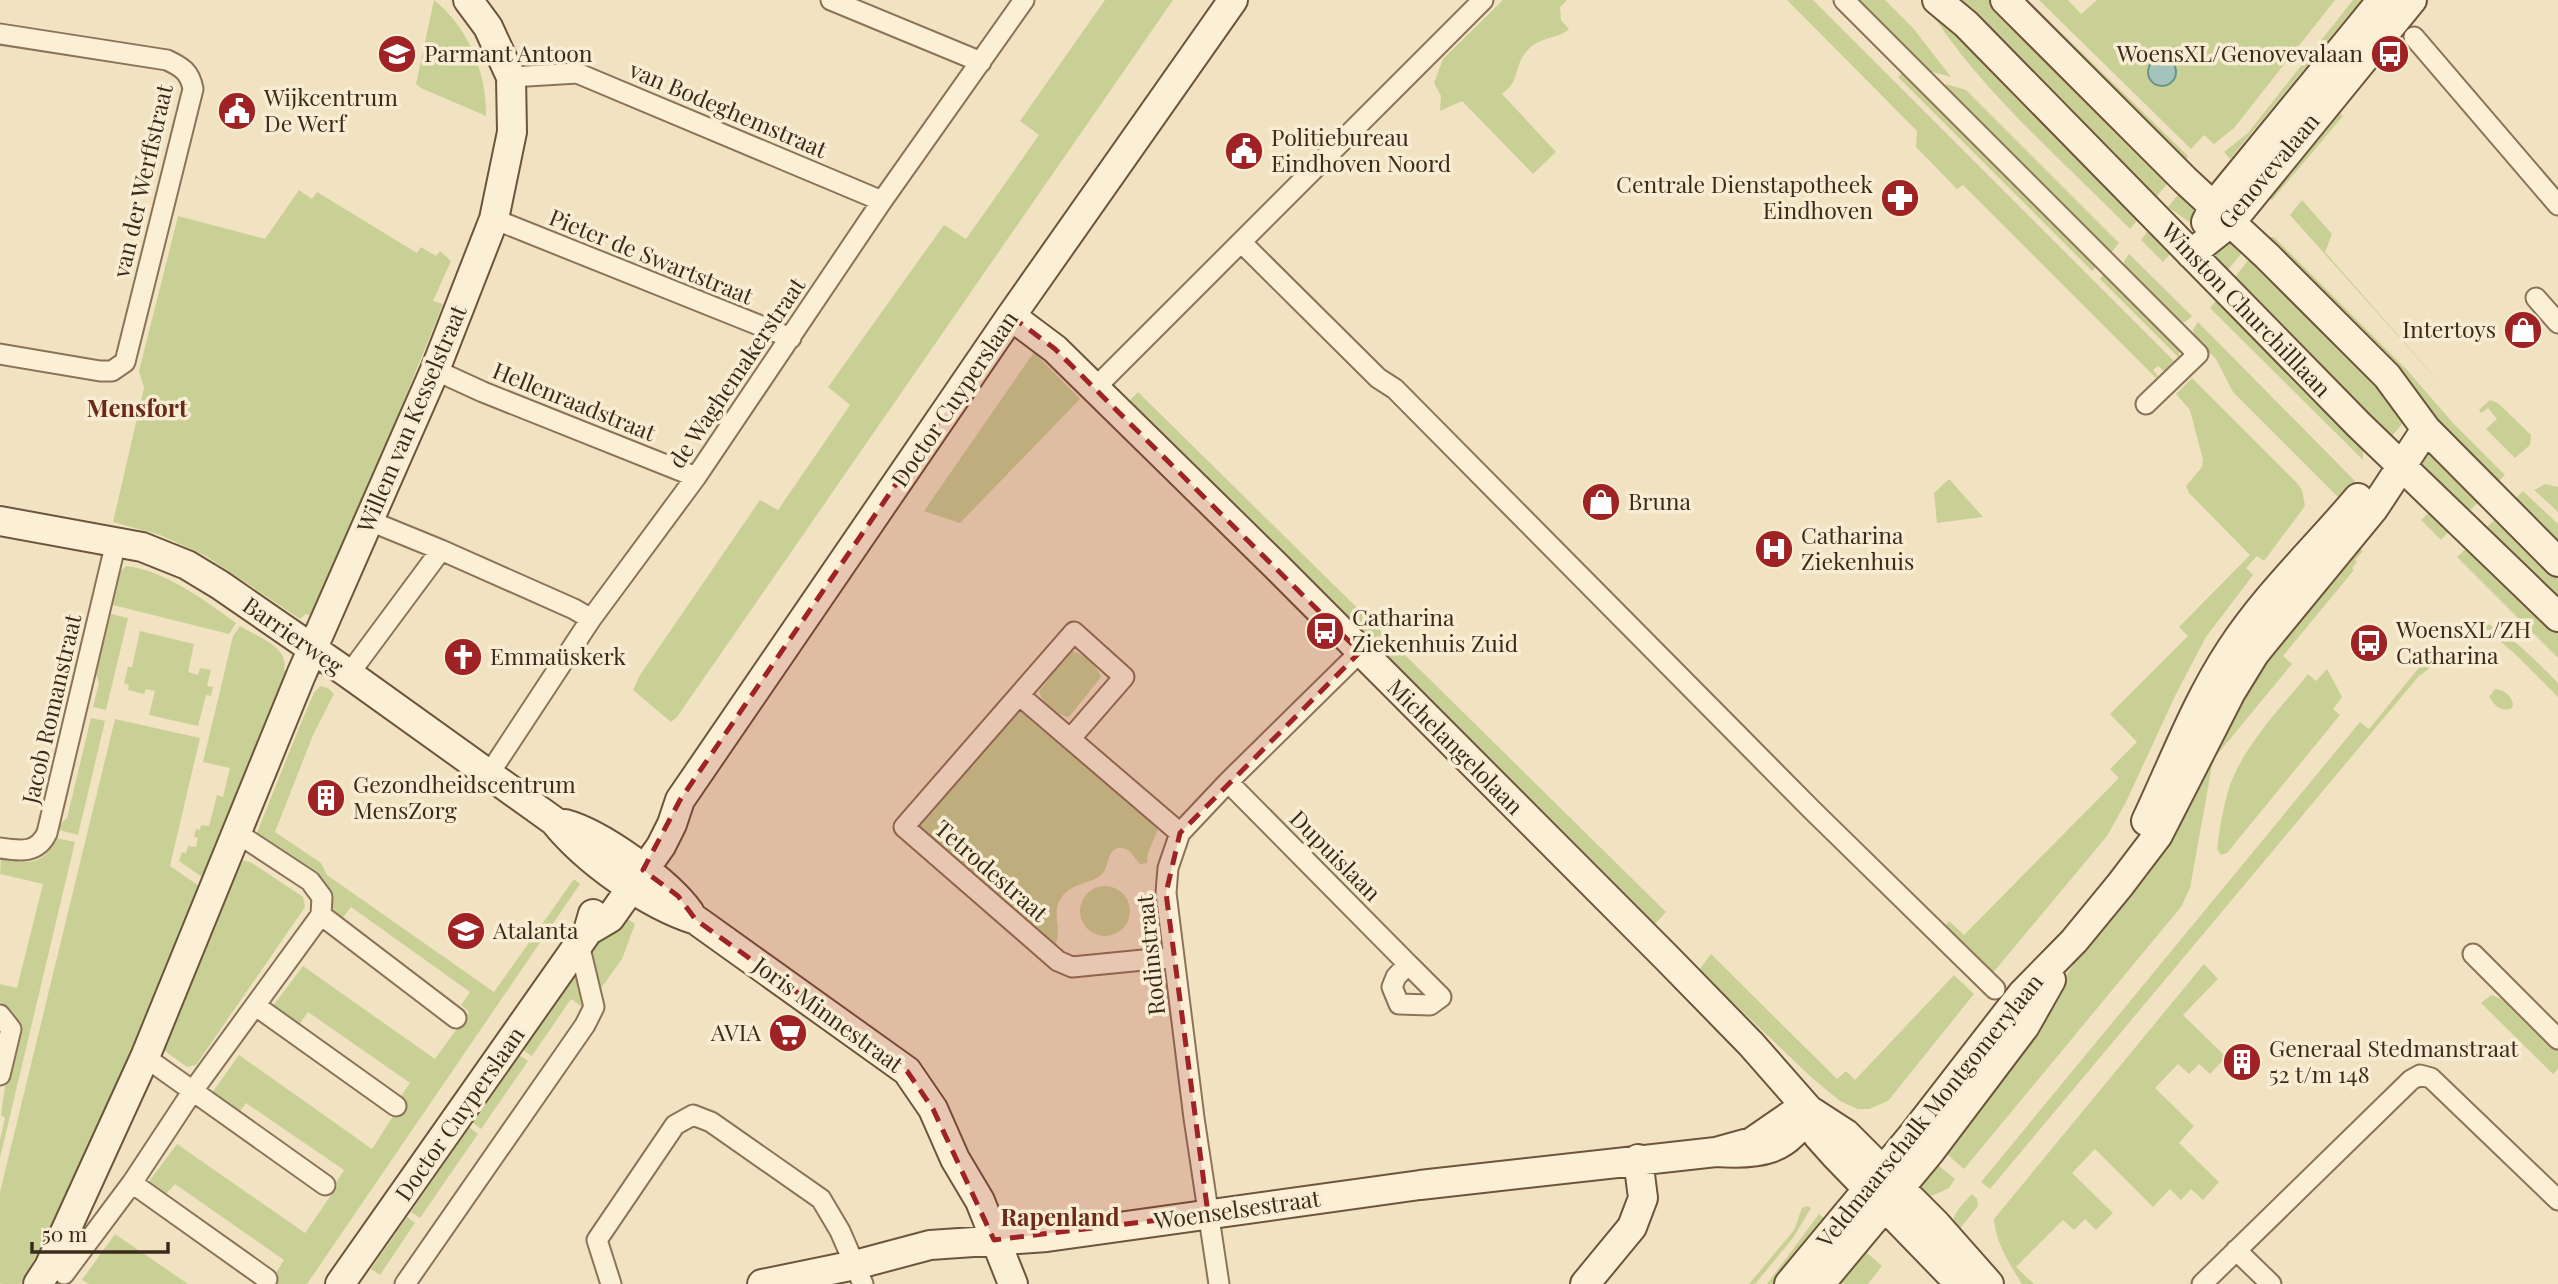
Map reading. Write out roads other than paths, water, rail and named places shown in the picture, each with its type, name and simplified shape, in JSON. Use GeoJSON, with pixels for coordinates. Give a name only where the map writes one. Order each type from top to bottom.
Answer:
{"type":"FeatureCollection","features":[{"type":"Feature","properties":{"kind":"street","name":"Willem van Kesselstraat"},"geometry":{"type":"LineString","coordinates":[[57,1277],[237,832],[435,370],[494,219],[512,132],[511,78],[488,27],[468,0]]}},
{"type":"Feature","properties":{"kind":"street"},"geometry":{"type":"LineString","coordinates":[[831,0],[981,62]]}},
{"type":"Feature","properties":{"kind":"street","name":"de Waghemakerstraat"},"geometry":{"type":"LineString","coordinates":[[489,774],[591,619],[696,477],[882,201],[1024,0]]}},
{"type":"Feature","properties":{"kind":"street","name":"Doctor Cuyperslaan"},"geometry":{"type":"LineString","coordinates":[[343,1283],[583,937],[595,909],[661,846],[680,800],[1011,316],[1233,0]]}},
{"type":"Feature","properties":{"kind":"street"},"geometry":{"type":"LineString","coordinates":[[1095,388],[1483,0]]}},
{"type":"Feature","properties":{"kind":"street"},"geometry":{"type":"LineString","coordinates":[[1844,0],[2198,354],[2146,404]]}},
{"type":"Feature","properties":{"kind":"street","name":"Winston Churchilllaan"},"geometry":{"type":"LineString","coordinates":[[1937,0],[1966,24],[2398,462],[2558,617]]}},
{"type":"Feature","properties":{"kind":"street","name":"Winston Churchilllaan"},"geometry":{"type":"LineString","coordinates":[[2005,0],[2387,376],[2426,429],[2558,562]]}},
{"type":"Feature","properties":{"kind":"street","name":"Genovevalaan"},"geometry":{"type":"LineString","coordinates":[[2191,254],[2382,0]]}},
{"type":"Feature","properties":{"kind":"street","name":"Genovevalaan"},"geometry":{"type":"LineString","coordinates":[[2222,214],[2413,0]]}},
{"type":"Feature","properties":{"kind":"street","name":"van der Werffstraat"},"geometry":{"type":"LineString","coordinates":[[0,34],[167,60],[181,66],[191,77],[192,89],[125,362],[112,371],[100,372],[0,354]]}},
{"type":"Feature","properties":{"kind":"street"},"geometry":{"type":"LineString","coordinates":[[2414,37],[2558,205]]}},
{"type":"Feature","properties":{"kind":"street","name":"van Bodeghemstraat"},"geometry":{"type":"LineString","coordinates":[[511,78],[577,73],[882,201]]}},
{"type":"Feature","properties":{"kind":"street","name":"Pieter de Swartstraat"},"geometry":{"type":"LineString","coordinates":[[494,219],[791,338]]}},
{"type":"Feature","properties":{"kind":"street"},"geometry":{"type":"LineString","coordinates":[[1241,242],[1378,378],[1395,389],[1802,800],[1994,989]]}},
{"type":"Feature","properties":{"kind":"street"},"geometry":{"type":"LineString","coordinates":[[2536,298],[2558,323]]}},
{"type":"Feature","properties":{"kind":"street","name":"Michelangelolaan"},"geometry":{"type":"LineString","coordinates":[[1011,316],[1055,349],[1095,388],[1666,957],[1751,1044],[1809,1110],[1846,1134],[1884,1189]]}},
{"type":"Feature","properties":{"kind":"street","name":"Hellenraadstraat"},"geometry":{"type":"LineString","coordinates":[[435,370],[483,392],[696,477]]}},
{"type":"Feature","properties":{"kind":"street","name":"Veldmaarschalk Montgomerylaan"},"geometry":{"type":"LineString","coordinates":[[1820,1284],[2022,994],[2074,941],[2120,885],[2134,846],[2198,709],[2230,650],[2259,611],[2426,429]]}},
{"type":"Feature","properties":{"kind":"street","name":"Barrierweg"},"geometry":{"type":"LineString","coordinates":[[0,521],[142,547],[187,565],[349,674],[554,821],[579,828],[630,873]]}},
{"type":"Feature","properties":{"kind":"street"},"geometry":{"type":"LineString","coordinates":[[370,521],[441,550],[591,619]]}},
{"type":"Feature","properties":{"kind":"street","name":"Jacob Romanstraat"},"geometry":{"type":"LineString","coordinates":[[0,848],[33,850],[44,840],[47,833],[117,542]]}},
{"type":"Feature","properties":{"kind":"street"},"geometry":{"type":"LineString","coordinates":[[349,674],[441,550]]}},
{"type":"Feature","properties":{"kind":"street","name":"Tetrodestraat"},"geometry":{"type":"LineString","coordinates":[[1071,738],[1124,677],[1074,632],[904,827],[1058,961],[1072,967],[1174,957]]}},
{"type":"Feature","properties":{"kind":"street","name":"Rodinstraat"},"geometry":{"type":"LineString","coordinates":[[1219,1284],[1166,893],[1168,868],[1180,833],[1360,652]]}},
{"type":"Feature","properties":{"kind":"street"},"geometry":{"type":"LineString","coordinates":[[1019,695],[1180,833]]}},
{"type":"Feature","properties":{"kind":"street","name":"Dupuislaan"},"geometry":{"type":"LineString","coordinates":[[1228,782],[1408,964]]}},
{"type":"Feature","properties":{"kind":"street"},"geometry":{"type":"LineString","coordinates":[[237,832],[310,881],[321,897],[321,915],[456,1018]]}},
{"type":"Feature","properties":{"kind":"street","name":"Joris Minnestraat"},"geometry":{"type":"LineString","coordinates":[[630,873],[678,896],[696,920],[907,1071],[933,1109],[955,1159],[980,1201],[1013,1284]]}},
{"type":"Feature","properties":{"kind":"street","name":"Willem van Kesselstraat"},"geometry":{"type":"LineString","coordinates":[[57,1277],[132,1184],[192,1092],[321,915]]}},
{"type":"Feature","properties":{"kind":"street"},"geometry":{"type":"LineString","coordinates":[[405,1284],[585,1025],[594,1007],[583,937]]}},
{"type":"Feature","properties":{"kind":"street"},"geometry":{"type":"LineString","coordinates":[[2473,954],[2558,1039]]}},
{"type":"Feature","properties":{"kind":"street"},"geometry":{"type":"LineString","coordinates":[[256,1006],[396,1106]]}},
{"type":"Feature","properties":{"kind":"street"},"geometry":{"type":"LineString","coordinates":[[0,1015],[10,1029],[0,1075]]}},
{"type":"Feature","properties":{"kind":"street"},"geometry":{"type":"LineString","coordinates":[[145,1057],[326,1185]]}},
{"type":"Feature","properties":{"kind":"street"},"geometry":{"type":"LineString","coordinates":[[2202,1284],[2411,1080],[2420,1075],[2431,1078],[2558,1200]]}},
{"type":"Feature","properties":{"kind":"street","name":"Woenselsestraat"},"geometry":{"type":"LineString","coordinates":[[762,1284],[859,1275],[930,1245],[1047,1237],[1638,1159],[1716,1152],[1752,1142],[1794,1114],[1809,1110]]}},
{"type":"Feature","properties":{"kind":"street"},"geometry":{"type":"LineString","coordinates":[[611,1284],[597,1240],[675,1125],[693,1115],[712,1122],[821,1199],[840,1231],[859,1275]]}},
{"type":"Feature","properties":{"kind":"street"},"geometry":{"type":"LineString","coordinates":[[1585,1284],[1632,1227],[1643,1199],[1638,1159]]}},
{"type":"Feature","properties":{"kind":"street"},"geometry":{"type":"LineString","coordinates":[[132,1184],[267,1279]]}},
{"type":"Feature","properties":{"kind":"street"},"geometry":{"type":"LineString","coordinates":[[1884,1189],[1960,1284]]}},
{"type":"Feature","properties":{"kind":"street"},"geometry":{"type":"LineString","coordinates":[[1884,1189],[1936,1223],[1989,1284]]}},
{"type":"Feature","properties":{"kind":"street","name":"Veldmaarschalk Montgomerylaan"},"geometry":{"type":"LineString","coordinates":[[1789,1284],[1884,1189]]}},
{"type":"Feature","properties":{"kind":"street"},"geometry":{"type":"LineString","coordinates":[[2236,1250],[2271,1284]]}},
{"type":"Feature","properties":{"kind":"water"},"geometry":{"type":"Polygon","coordinates":[[[2162,58],[2172,62],[2176,72],[2172,82],[2162,86],[2152,82],[2148,72],[2152,62],[2162,58]]]}},
{"type":"Feature","properties":{"kind":"place","name":"Parmant Antoon"},"geometry":{"type":"Point","coordinates":[397,54]}},
{"type":"Feature","properties":{"kind":"place","name":"WoensXL/Genovevalaan"},"geometry":{"type":"Point","coordinates":[2390,54]}},
{"type":"Feature","properties":{"kind":"place","name":"Wijkcentrum De Werf"},"geometry":{"type":"Point","coordinates":[237,111]}},
{"type":"Feature","properties":{"kind":"place","name":"Politiebureau Eindhoven Noord"},"geometry":{"type":"Point","coordinates":[1244,151]}},
{"type":"Feature","properties":{"kind":"place","name":"Centrale Dienstapotheek Eindhoven"},"geometry":{"type":"Point","coordinates":[1900,198]}},
{"type":"Feature","properties":{"kind":"place","name":"Intertoys"},"geometry":{"type":"Point","coordinates":[2523,330]}},
{"type":"Feature","properties":{"kind":"place","name":"Bruna"},"geometry":{"type":"Point","coordinates":[1601,502]}},
{"type":"Feature","properties":{"kind":"place","name":"Catharina Ziekenhuis"},"geometry":{"type":"Point","coordinates":[1774,549]}},
{"type":"Feature","properties":{"kind":"place","name":"Catharina Ziekenhuis Zuid"},"geometry":{"type":"Point","coordinates":[1325,631]}},
{"type":"Feature","properties":{"kind":"place","name":"WoensXL/ZH Catharina"},"geometry":{"type":"Point","coordinates":[2369,643]}},
{"type":"Feature","properties":{"kind":"place","name":"Emmaüskerk"},"geometry":{"type":"Point","coordinates":[463,657]}},
{"type":"Feature","properties":{"kind":"place","name":"Gezondheidscentrum MensZorg"},"geometry":{"type":"Point","coordinates":[326,798]}},
{"type":"Feature","properties":{"kind":"place","name":"Atalanta"},"geometry":{"type":"Point","coordinates":[466,931]}},
{"type":"Feature","properties":{"kind":"place","name":"AVIA"},"geometry":{"type":"Point","coordinates":[788,1033]}},
{"type":"Feature","properties":{"kind":"place","name":"Generaal Stedmanstraat 52 t/m 148"},"geometry":{"type":"Point","coordinates":[2242,1062]}},
{"type":"Feature","properties":{"kind":"district","name":"Mensfort"},"geometry":{"type":"Point","coordinates":[137,409]}},
{"type":"Feature","properties":{"kind":"district","name":"Rapenland"},"geometry":{"type":"Point","coordinates":[1060,1218]}}]}
